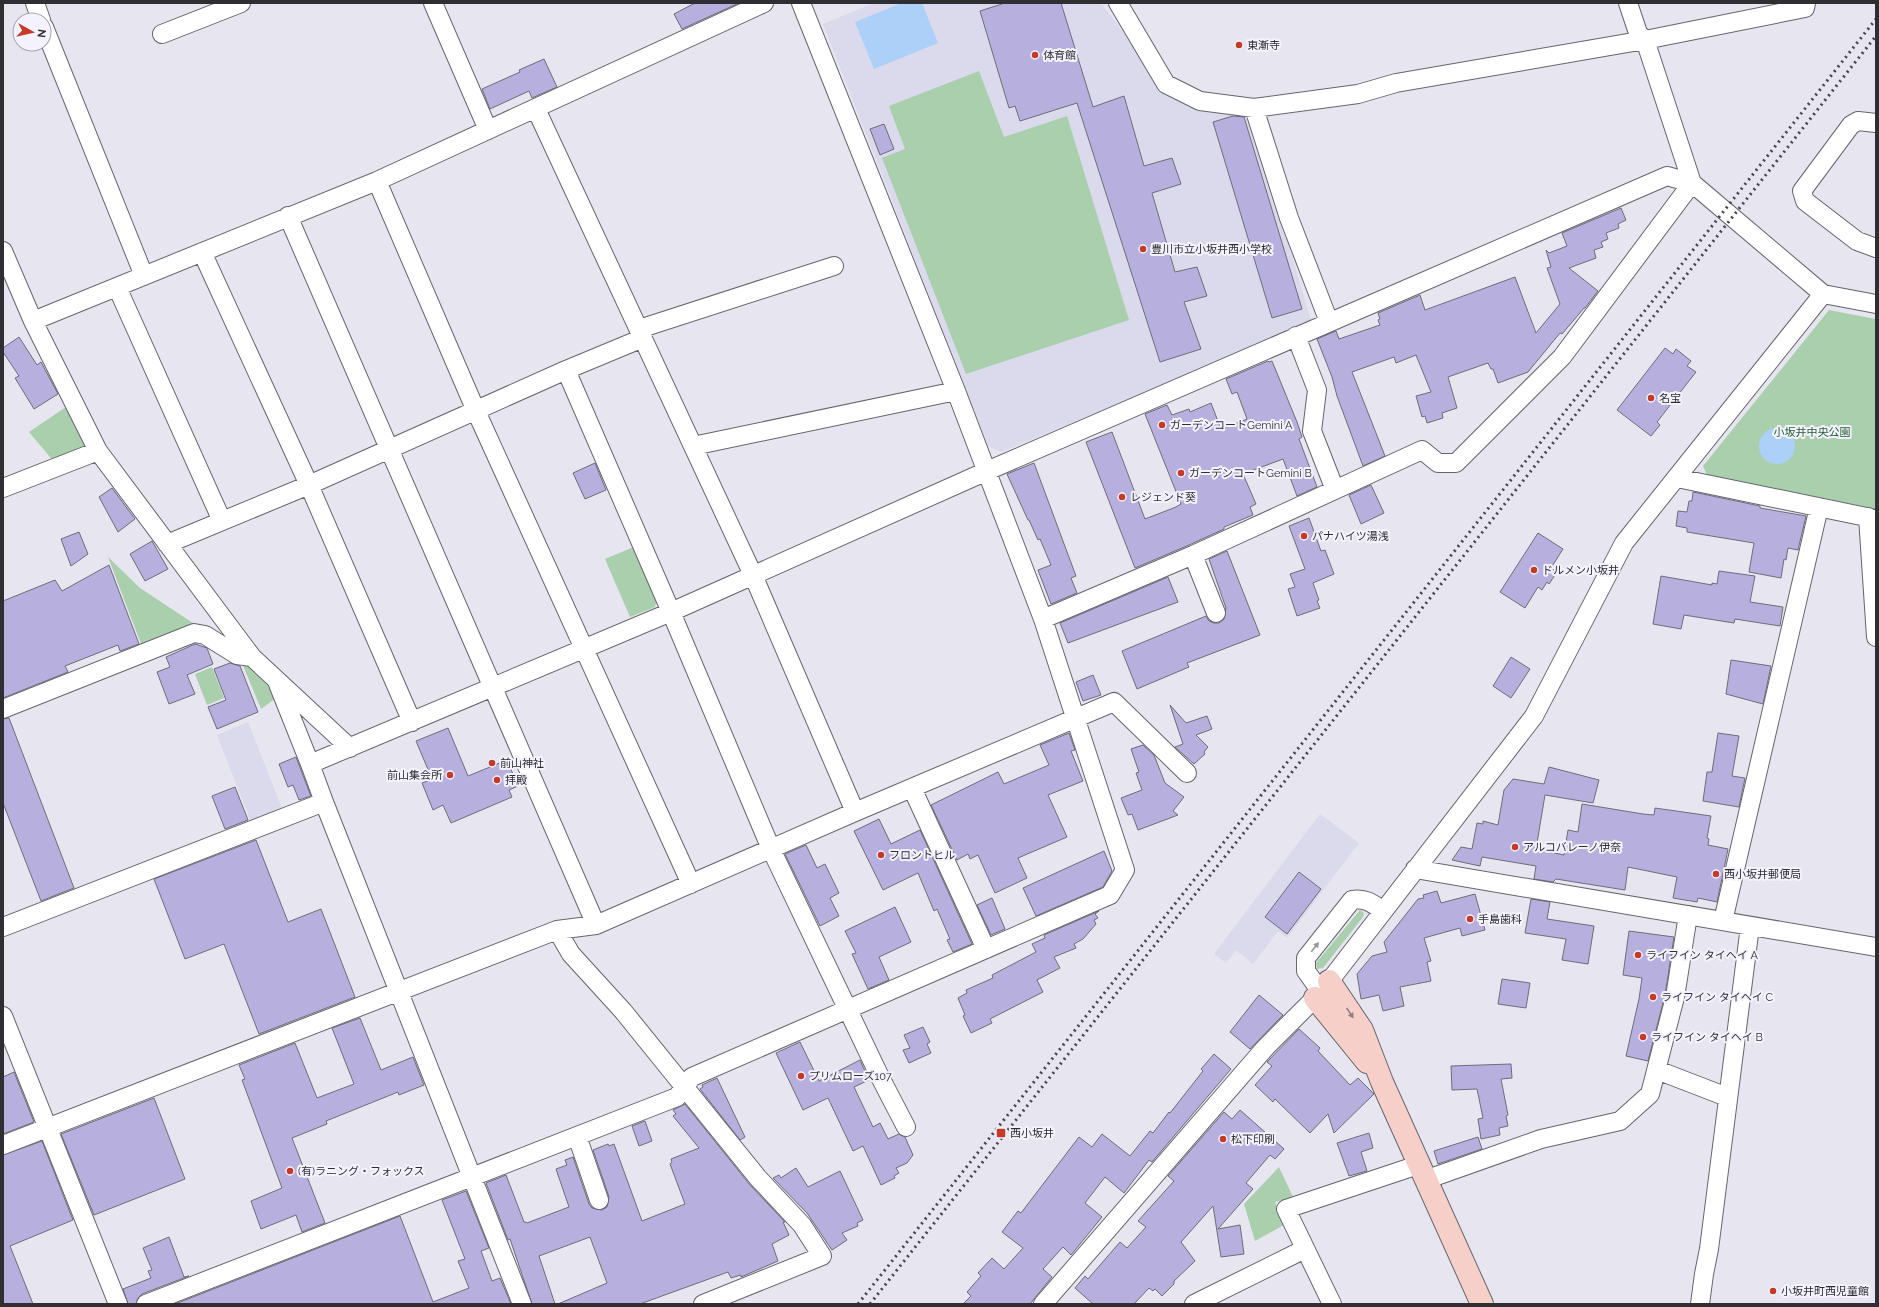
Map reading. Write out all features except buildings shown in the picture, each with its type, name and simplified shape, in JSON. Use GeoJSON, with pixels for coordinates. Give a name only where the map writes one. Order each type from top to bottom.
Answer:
{"type":"FeatureCollection","features":[{"type":"Feature","properties":{"kind":"street"},"geometry":{"type":"LineString","coordinates":[[162,34],[241,3]]}},
{"type":"Feature","properties":{"kind":"street"},"geometry":{"type":"LineString","coordinates":[[433,3],[488,130]]}},
{"type":"Feature","properties":{"kind":"street"},"geometry":{"type":"LineString","coordinates":[[34,321],[288,216],[377,181],[764,3]]}},
{"type":"Feature","properties":{"kind":"street"},"geometry":{"type":"LineString","coordinates":[[146,1304],[677,1097],[692,1077],[1110,895],[1125,870],[1043,619],[956,391],[801,3]]}},
{"type":"Feature","properties":{"kind":"street"},"geometry":{"type":"LineString","coordinates":[[1118,3],[1166,84],[1200,101],[1254,108],[1358,94],[1396,83],[1645,40],[1805,8],[1806,3]]}},
{"type":"Feature","properties":{"kind":"street"},"geometry":{"type":"LineString","coordinates":[[1628,3],[1638,33],[1645,40],[1692,183]]}},
{"type":"Feature","properties":{"kind":"street"},"geometry":{"type":"LineString","coordinates":[[52,47],[144,276]]}},
{"type":"Feature","properties":{"kind":"street"},"geometry":{"type":"LineString","coordinates":[[1254,108],[1289,218],[1329,322]]}},
{"type":"Feature","properties":{"kind":"street"},"geometry":{"type":"LineString","coordinates":[[536,109],[753,575],[855,812]]}},
{"type":"Feature","properties":{"kind":"street"},"geometry":{"type":"LineString","coordinates":[[1876,123],[1858,121],[1851,125],[1802,191],[1805,200],[1857,241],[1876,248]]}},
{"type":"Feature","properties":{"kind":"street"},"geometry":{"type":"LineString","coordinates":[[310,764],[671,612],[987,471],[1667,176],[1692,183],[1823,294],[1876,304]]}},
{"type":"Feature","properties":{"kind":"street"},"geometry":{"type":"LineString","coordinates":[[377,181],[476,411],[691,884]]}},
{"type":"Feature","properties":{"kind":"street"},"geometry":{"type":"LineString","coordinates":[[1043,619],[1193,555],[1422,450],[1438,463],[1456,463],[1562,357],[1692,183]]}},
{"type":"Feature","properties":{"kind":"street"},"geometry":{"type":"LineString","coordinates":[[288,216],[596,925]]}},
{"type":"Feature","properties":{"kind":"street"},"geometry":{"type":"LineString","coordinates":[[3,251],[7,269],[98,451],[252,656],[350,748]]}},
{"type":"Feature","properties":{"kind":"street"},"geometry":{"type":"LineString","coordinates":[[202,252],[309,485],[412,722]]}},
{"type":"Feature","properties":{"kind":"street"},"geometry":{"type":"LineString","coordinates":[[167,544],[389,450],[566,370],[641,334],[834,266]]}},
{"type":"Feature","properties":{"kind":"street"},"geometry":{"type":"LineString","coordinates":[[117,287],[222,521]]}},
{"type":"Feature","properties":{"kind":"street"},"geometry":{"type":"LineString","coordinates":[[1045,1303],[1266,1047],[1322,990],[1534,716],[1624,543],[1823,294]]}},
{"type":"Feature","properties":{"kind":"street"},"geometry":{"type":"LineString","coordinates":[[1296,336],[1317,390],[1312,431],[1336,490]]}},
{"type":"Feature","properties":{"kind":"street"},"geometry":{"type":"LineString","coordinates":[[566,370],[671,612],[771,849],[880,1077],[906,1127]]}},
{"type":"Feature","properties":{"kind":"street"},"geometry":{"type":"LineString","coordinates":[[693,446],[956,391]]}},
{"type":"Feature","properties":{"kind":"street"},"geometry":{"type":"LineString","coordinates":[[3,488],[98,451]]}},
{"type":"Feature","properties":{"kind":"street"},"geometry":{"type":"LineString","coordinates":[[1677,478],[1872,518],[1876,637]]}},
{"type":"Feature","properties":{"kind":"street"},"geometry":{"type":"LineString","coordinates":[[1723,921],[1819,507]]}},
{"type":"Feature","properties":{"kind":"street"},"geometry":{"type":"LineString","coordinates":[[1193,555],[1216,613]]}},
{"type":"Feature","properties":{"kind":"street"},"geometry":{"type":"LineString","coordinates":[[3,709],[194,633],[205,635],[236,655],[252,656]]}},
{"type":"Feature","properties":{"kind":"street"},"geometry":{"type":"LineString","coordinates":[[276,678],[522,1304]]}},
{"type":"Feature","properties":{"kind":"street"},"geometry":{"type":"LineString","coordinates":[[3,1145],[398,990],[557,930],[596,925],[855,812],[1114,702],[1187,773]]}},
{"type":"Feature","properties":{"kind":"street"},"geometry":{"type":"LineString","coordinates":[[912,788],[986,949]]}},
{"type":"Feature","properties":{"kind":"street"},"geometry":{"type":"LineString","coordinates":[[3,927],[324,802]]}},
{"type":"Feature","properties":{"kind":"street"},"geometry":{"type":"LineString","coordinates":[[1416,869],[1876,947]]}},
{"type":"Feature","properties":{"kind":"street"},"geometry":{"type":"LineString","coordinates":[[1383,911],[1370,901],[1362,899],[1352,900],[1306,958],[1306,971],[1322,990],[1382,1082],[1482,1304]]}},
{"type":"Feature","properties":{"kind":"street"},"geometry":{"type":"LineString","coordinates":[[1332,1304],[1286,1209],[1541,1139],[1620,1121],[1650,1094],[1675,997],[1688,915]]}},
{"type":"Feature","properties":{"kind":"street"},"geometry":{"type":"LineString","coordinates":[[1700,1304],[1709,1249],[1727,1097],[1750,926]]}},
{"type":"Feature","properties":{"kind":"street"},"geometry":{"type":"LineString","coordinates":[[557,930],[571,954],[623,1011],[758,1178],[802,1225],[822,1256],[703,1304]]}},
{"type":"Feature","properties":{"kind":"street"},"geometry":{"type":"LineString","coordinates":[[3,1016],[118,1304]]}},
{"type":"Feature","properties":{"kind":"street"},"geometry":{"type":"LineString","coordinates":[[1657,1070],[1727,1097]]}},
{"type":"Feature","properties":{"kind":"street"},"geometry":{"type":"LineString","coordinates":[[577,1136],[599,1200]]}},
{"type":"Feature","properties":{"kind":"street"},"geometry":{"type":"LineString","coordinates":[[1200,1303],[1305,1249]]}},
{"type":"Feature","properties":{"kind":"shaded area"},"geometry":{"type":"Polygon","coordinates":[[[874,3],[1101,3],[1165,87],[1247,105],[1312,323],[1001,452],[988,446],[823,24],[874,3]]]}},
{"type":"Feature","properties":{"kind":"shaded area"},"geometry":{"type":"Polygon","coordinates":[[[248,722],[283,811],[252,824],[217,735],[248,722]]]}},
{"type":"Feature","properties":{"kind":"shaded area"},"geometry":{"type":"Polygon","coordinates":[[[1320,814],[1359,843],[1287,938],[1278,931],[1253,964],[1236,950],[1226,963],[1214,954],[1320,814]]]}},
{"type":"Feature","properties":{"kind":"green space"},"geometry":{"type":"Polygon","coordinates":[[[979,71],[1004,137],[1067,116],[1129,320],[966,374],[882,158],[905,149],[889,106],[979,71]]]}},
{"type":"Feature","properties":{"kind":"green space","name":"小坂井中央公園"},"geometry":{"type":"Polygon","coordinates":[[[1829,310],[1876,319],[1876,509],[1707,475],[1703,466],[1829,310]]]}},
{"type":"Feature","properties":{"kind":"green space"},"geometry":{"type":"Polygon","coordinates":[[[69,405],[90,449],[55,463],[29,432],[69,405]]]}},
{"type":"Feature","properties":{"kind":"green space"},"geometry":{"type":"Polygon","coordinates":[[[636,546],[658,597],[655,607],[630,617],[605,559],[636,546]]]}},
{"type":"Feature","properties":{"kind":"green space"},"geometry":{"type":"Polygon","coordinates":[[[108,557],[140,588],[202,629],[143,649],[108,557]]]}},
{"type":"Feature","properties":{"kind":"green space"},"geometry":{"type":"Polygon","coordinates":[[[252,662],[267,675],[276,698],[261,709],[242,663],[252,662]]]}},
{"type":"Feature","properties":{"kind":"green space"},"geometry":{"type":"Polygon","coordinates":[[[212,667],[224,698],[207,705],[195,674],[212,667]]]}},
{"type":"Feature","properties":{"kind":"green space"},"geometry":{"type":"Polygon","coordinates":[[[1360,910],[1364,913],[1363,917],[1323,968],[1317,969],[1316,963],[1360,910]]]}},
{"type":"Feature","properties":{"kind":"green space"},"geometry":{"type":"Polygon","coordinates":[[[1279,1167],[1293,1197],[1275,1202],[1284,1225],[1255,1241],[1244,1204],[1279,1167]]]}},
{"type":"Feature","properties":{"kind":"water"},"geometry":{"type":"Polygon","coordinates":[[[902,3],[922,3],[938,43],[874,69],[855,22],[902,3]]]}},
{"type":"Feature","properties":{"kind":"water"},"geometry":{"type":"Polygon","coordinates":[[[1781,428],[1790,433],[1794,439],[1794,453],[1790,459],[1781,464],[1773,464],[1764,459],[1760,453],[1759,442],[1764,433],[1770,429],[1781,428]]]}},
{"type":"Feature","properties":{"kind":"railway"},"geometry":{"type":"LineString","coordinates":[[858,1304],[1876,19]]}},
{"type":"Feature","properties":{"kind":"railway"},"geometry":{"type":"LineString","coordinates":[[870,1304],[1876,36]]}},
{"type":"Feature","properties":{"kind":"place","name":"東漸寺"},"geometry":{"type":"Point","coordinates":[1239,45]}},
{"type":"Feature","properties":{"kind":"place","name":"体育館"},"geometry":{"type":"Point","coordinates":[1035,55]}},
{"type":"Feature","properties":{"kind":"place","name":"豊川市立小坂井西小学校"},"geometry":{"type":"Point","coordinates":[1143,249]}},
{"type":"Feature","properties":{"kind":"place","name":"名宝"},"geometry":{"type":"Point","coordinates":[1651,398]}},
{"type":"Feature","properties":{"kind":"place","name":"ガーデンコートGemini A"},"geometry":{"type":"Point","coordinates":[1162,425]}},
{"type":"Feature","properties":{"kind":"place","name":"ガーデンコートGemini B"},"geometry":{"type":"Point","coordinates":[1181,473]}},
{"type":"Feature","properties":{"kind":"place","name":"レジェンド葵"},"geometry":{"type":"Point","coordinates":[1122,497]}},
{"type":"Feature","properties":{"kind":"place","name":"パナハイツ湯浅"},"geometry":{"type":"Point","coordinates":[1304,536]}},
{"type":"Feature","properties":{"kind":"place","name":"ドルメン小坂井"},"geometry":{"type":"Point","coordinates":[1534,570]}},
{"type":"Feature","properties":{"kind":"place","name":"前山神社"},"geometry":{"type":"Point","coordinates":[492,763]}},
{"type":"Feature","properties":{"kind":"place","name":"前山集会所"},"geometry":{"type":"Point","coordinates":[450,775]}},
{"type":"Feature","properties":{"kind":"place","name":"拝殿"},"geometry":{"type":"Point","coordinates":[497,780]}},
{"type":"Feature","properties":{"kind":"place","name":"アルコバレーノ伊奈"},"geometry":{"type":"Point","coordinates":[1515,847]}},
{"type":"Feature","properties":{"kind":"place","name":"フロントヒル"},"geometry":{"type":"Point","coordinates":[881,855]}},
{"type":"Feature","properties":{"kind":"place","name":"西小坂井郵便局"},"geometry":{"type":"Point","coordinates":[1716,874]}},
{"type":"Feature","properties":{"kind":"place","name":"手島歯科"},"geometry":{"type":"Point","coordinates":[1470,919]}},
{"type":"Feature","properties":{"kind":"place","name":"ライフイン タイヘイ A"},"geometry":{"type":"Point","coordinates":[1638,955]}},
{"type":"Feature","properties":{"kind":"place","name":"ライフイン タイヘイ C"},"geometry":{"type":"Point","coordinates":[1653,997]}},
{"type":"Feature","properties":{"kind":"place","name":"ライフイン タイヘイ B"},"geometry":{"type":"Point","coordinates":[1643,1037]}},
{"type":"Feature","properties":{"kind":"place","name":"プリムローズ107"},"geometry":{"type":"Point","coordinates":[801,1076]}},
{"type":"Feature","properties":{"kind":"place","name":"西小坂井"},"geometry":{"type":"Point","coordinates":[1001,1133]}},
{"type":"Feature","properties":{"kind":"place","name":"松下印刷"},"geometry":{"type":"Point","coordinates":[1223,1139]}},
{"type":"Feature","properties":{"kind":"place","name":"(有)ラニング・フォックス"},"geometry":{"type":"Point","coordinates":[290,1171]}},
{"type":"Feature","properties":{"kind":"place","name":"小坂井町西児童館"},"geometry":{"type":"Point","coordinates":[1773,1291]}}]}
